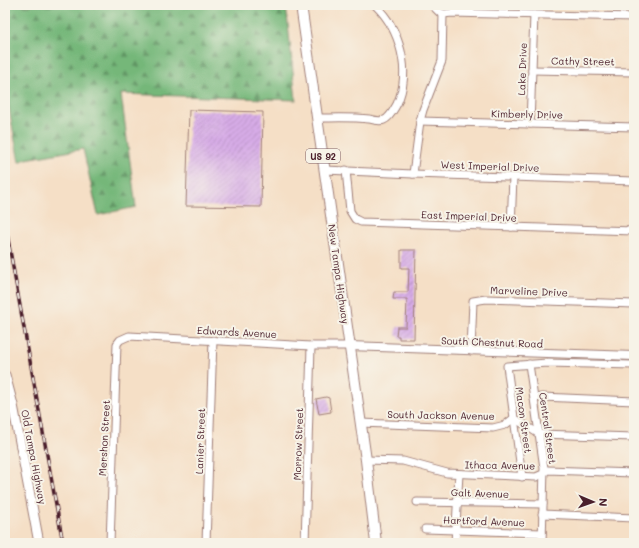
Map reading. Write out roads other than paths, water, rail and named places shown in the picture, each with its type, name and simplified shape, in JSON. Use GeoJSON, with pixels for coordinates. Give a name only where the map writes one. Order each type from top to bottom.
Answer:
{"type":"FeatureCollection","features":[{"type":"Feature","properties":{"kind":"main road","name":"New Tampa Highway"},"geometry":{"type":"LineString","coordinates":[[301,5],[325,170],[348,346],[366,460],[376,543]]}},
{"type":"Feature","properties":{"kind":"main road","name":"Old Tampa Highway"},"geometry":{"type":"LineString","coordinates":[[5,375],[13,406],[39,543]]}},
{"type":"Feature","properties":{"kind":"street"},"geometry":{"type":"LineString","coordinates":[[317,118],[358,118],[383,121],[388,118],[394,110],[402,84],[402,57],[395,32],[375,5]]}},
{"type":"Feature","properties":{"kind":"street"},"geometry":{"type":"LineString","coordinates":[[432,5],[443,14],[634,17]]}},
{"type":"Feature","properties":{"kind":"street"},"geometry":{"type":"LineString","coordinates":[[413,174],[420,121],[441,66],[443,14]]}},
{"type":"Feature","properties":{"kind":"street","name":"Lake Drive"},"geometry":{"type":"LineString","coordinates":[[530,124],[534,15]]}},
{"type":"Feature","properties":{"kind":"street","name":"Cathy Street"},"geometry":{"type":"LineString","coordinates":[[532,70],[634,72]]}},
{"type":"Feature","properties":{"kind":"street","name":"Kimberly Drive"},"geometry":{"type":"LineString","coordinates":[[420,121],[634,127]]}},
{"type":"Feature","properties":{"kind":"street","name":"West Imperial Drive"},"geometry":{"type":"LineString","coordinates":[[325,170],[634,181]]}},
{"type":"Feature","properties":{"kind":"street","name":"East Imperial Drive"},"geometry":{"type":"LineString","coordinates":[[346,170],[350,211],[352,216],[358,222],[634,231]]}},
{"type":"Feature","properties":{"kind":"street"},"geometry":{"type":"LineString","coordinates":[[511,227],[513,177]]}},
{"type":"Feature","properties":{"kind":"street","name":"Marveline Drive"},"geometry":{"type":"LineString","coordinates":[[472,351],[473,301],[486,299],[634,304]]}},
{"type":"Feature","properties":{"kind":"street","name":"Edwards Avenue"},"geometry":{"type":"LineString","coordinates":[[124,337],[213,340],[311,346],[348,346]]}},
{"type":"Feature","properties":{"kind":"street","name":"Mershon Street"},"geometry":{"type":"LineString","coordinates":[[110,543],[117,344],[124,337]]}},
{"type":"Feature","properties":{"kind":"street","name":"Lanier Street"},"geometry":{"type":"LineString","coordinates":[[206,543],[213,340]]}},
{"type":"Feature","properties":{"kind":"street","name":"Morrow Street"},"geometry":{"type":"LineString","coordinates":[[304,543],[311,346]]}},
{"type":"Feature","properties":{"kind":"street","name":"South Chestnut Road"},"geometry":{"type":"LineString","coordinates":[[348,346],[634,356]]}},
{"type":"Feature","properties":{"kind":"street"},"geometry":{"type":"LineString","coordinates":[[529,364],[547,363],[634,366]]}},
{"type":"Feature","properties":{"kind":"street","name":"Macon Street"},"geometry":{"type":"LineString","coordinates":[[522,477],[507,366],[529,364]]}},
{"type":"Feature","properties":{"kind":"street","name":"Central Street"},"geometry":{"type":"LineString","coordinates":[[529,364],[543,474],[542,543]]}},
{"type":"Feature","properties":{"kind":"street"},"geometry":{"type":"LineString","coordinates":[[534,398],[542,397],[634,401]]}},
{"type":"Feature","properties":{"kind":"street"},"geometry":{"type":"LineString","coordinates":[[514,418],[539,434],[634,437]]}},
{"type":"Feature","properties":{"kind":"street","name":"South Jackson Avenue"},"geometry":{"type":"LineString","coordinates":[[360,423],[494,428],[505,425],[514,418]]}},
{"type":"Feature","properties":{"kind":"street","name":"Ithaca Avenue"},"geometry":{"type":"LineString","coordinates":[[366,460],[403,461],[441,472],[459,474],[536,477],[543,474],[547,470],[634,474]]}},
{"type":"Feature","properties":{"kind":"street"},"geometry":{"type":"LineString","coordinates":[[455,543],[459,474]]}},
{"type":"Feature","properties":{"kind":"street","name":"Galt Avenue"},"geometry":{"type":"LineString","coordinates":[[417,502],[543,504]]}},
{"type":"Feature","properties":{"kind":"street"},"geometry":{"type":"LineString","coordinates":[[542,514],[634,518]]}},
{"type":"Feature","properties":{"kind":"street","name":"Hartford Avenue"},"geometry":{"type":"LineString","coordinates":[[425,529],[542,533]]}},
{"type":"Feature","properties":{"kind":"railway"},"geometry":{"type":"LineString","coordinates":[[5,223],[63,543]]}}]}
